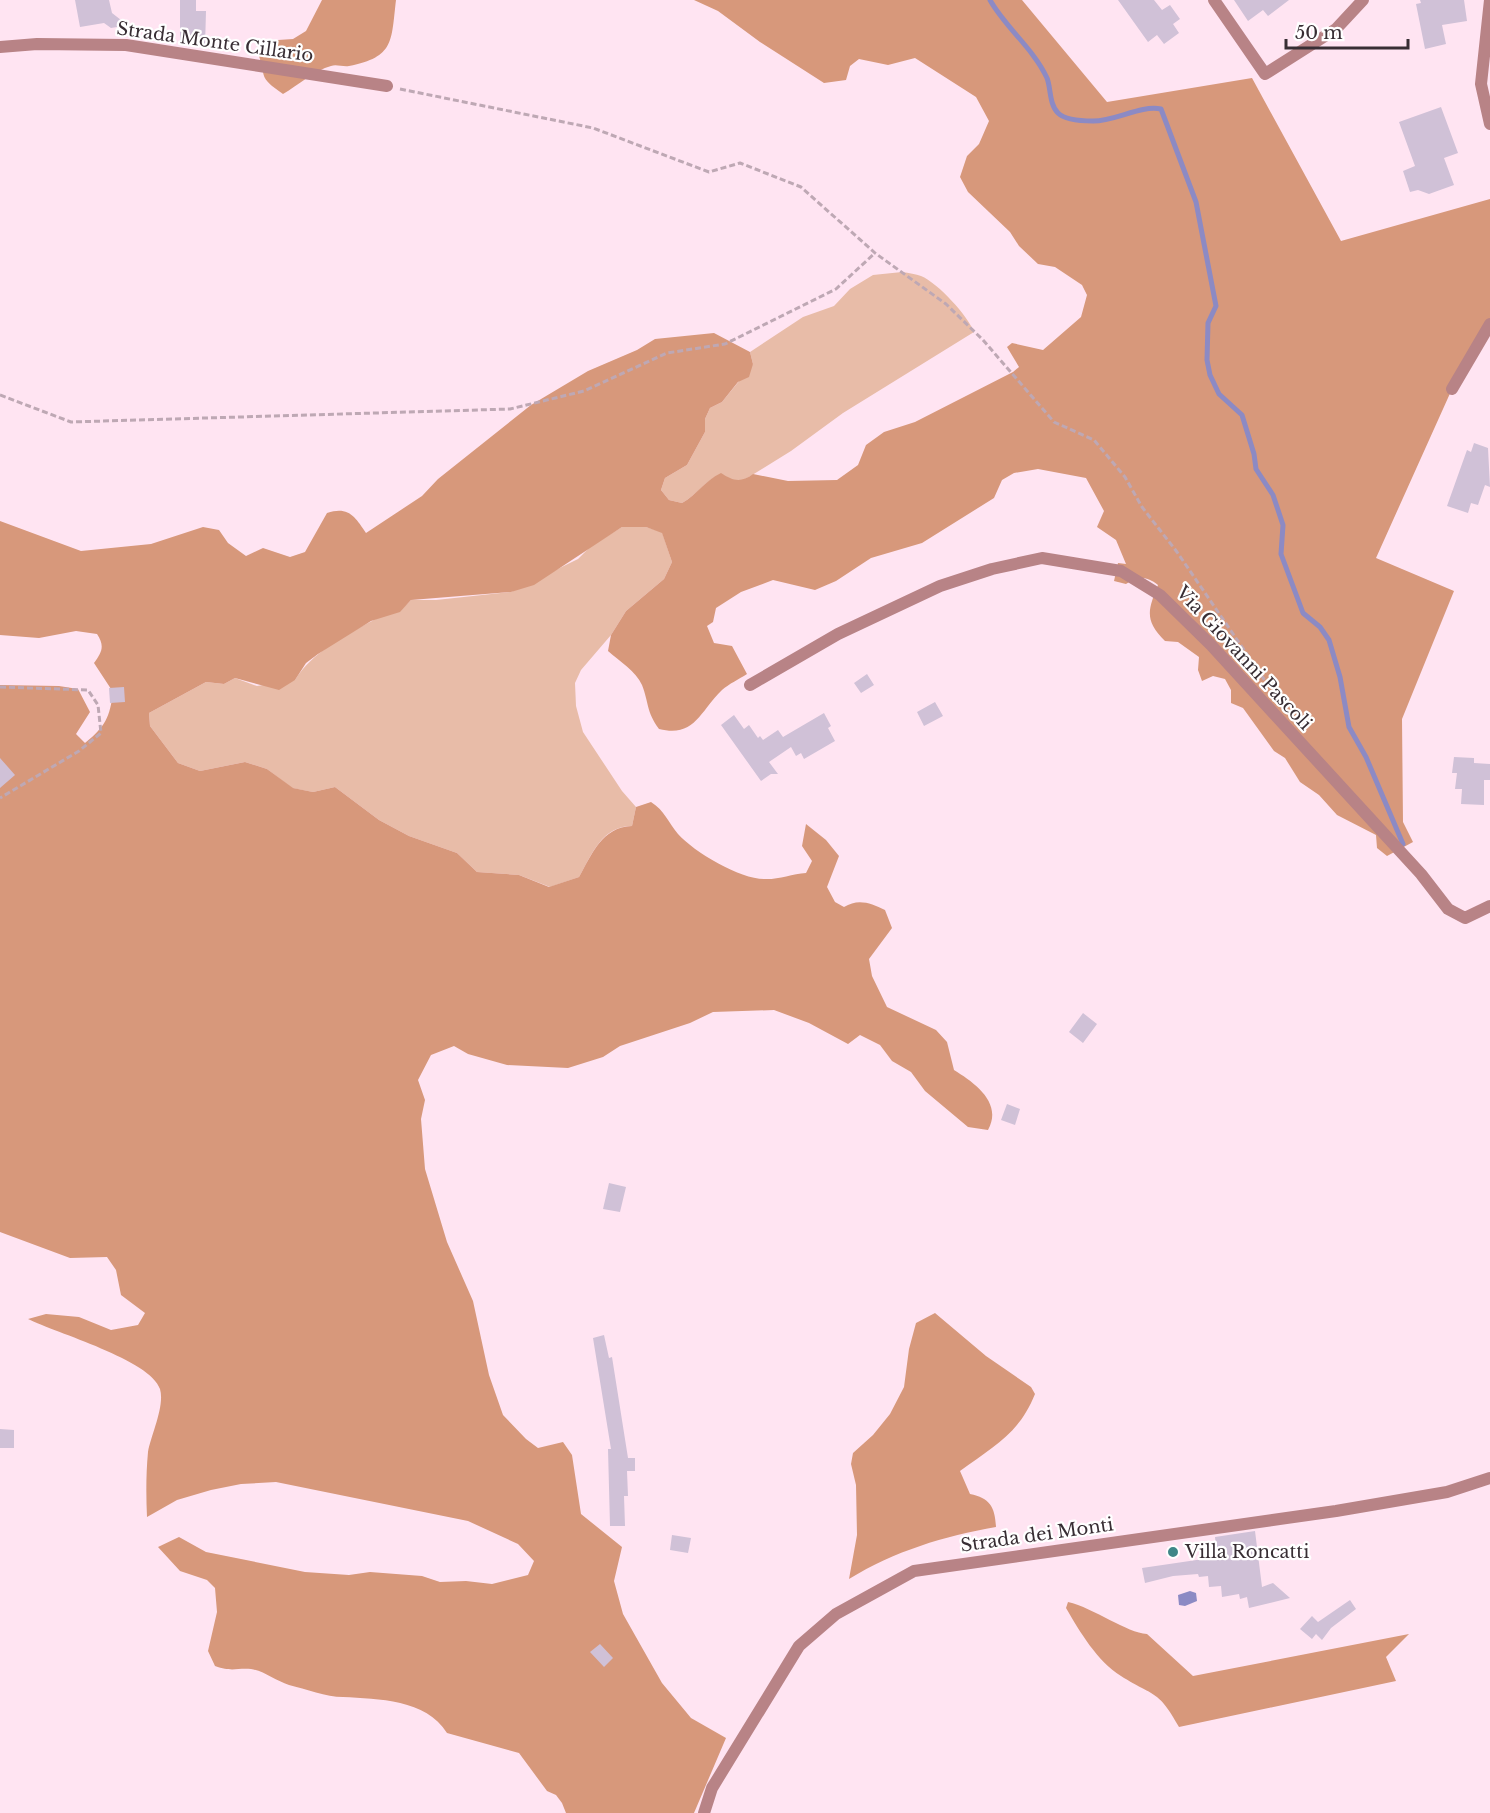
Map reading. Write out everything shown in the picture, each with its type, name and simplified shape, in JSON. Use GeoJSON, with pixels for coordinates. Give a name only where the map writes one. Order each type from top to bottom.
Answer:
{"type":"FeatureCollection","features":[{"type":"Feature","properties":{"kind":"street"},"geometry":{"type":"LineString","coordinates":[[1214,0],[1265,74],[1336,29],[1364,0]]}},
{"type":"Feature","properties":{"kind":"street"},"geometry":{"type":"LineString","coordinates":[[1490,0],[1480,84],[1490,124]]}},
{"type":"Feature","properties":{"kind":"street","name":"Strada Monte Cillario"},"geometry":{"type":"LineString","coordinates":[[0,47],[37,44],[126,45],[387,86]]}},
{"type":"Feature","properties":{"kind":"street"},"geometry":{"type":"LineString","coordinates":[[1452,389],[1490,324]]}},
{"type":"Feature","properties":{"kind":"street","name":"Via Giovanni Pascoli"},"geometry":{"type":"LineString","coordinates":[[750,685],[858,624],[940,586],[992,569],[1041,558],[1121,571],[1160,595],[1211,645],[1421,874],[1448,909],[1465,918],[1490,906]]}},
{"type":"Feature","properties":{"kind":"street","name":"Strada dei Monti"},"geometry":{"type":"LineString","coordinates":[[704,1813],[712,1788],[799,1646],[837,1614],[914,1571],[1336,1511],[1447,1492],[1490,1478]]}},
{"type":"Feature","properties":{"kind":"path"},"geometry":{"type":"LineString","coordinates":[[387,86],[593,128],[709,172],[740,163],[801,187],[875,253],[946,304],[983,340],[1054,422],[1094,440],[1125,477],[1142,507],[1177,552],[1270,688]]}},
{"type":"Feature","properties":{"kind":"path"},"geometry":{"type":"LineString","coordinates":[[0,395],[71,423],[510,409],[584,391],[667,353],[725,345],[836,289],[875,253]]}},
{"type":"Feature","properties":{"kind":"path"},"geometry":{"type":"LineString","coordinates":[[0,687],[88,690],[98,705],[101,732],[79,751],[0,798]]}},
{"type":"Feature","properties":{"kind":"shaded area"},"geometry":{"type":"Polygon","coordinates":[[[322,0],[396,0],[388,45],[375,58],[349,66],[333,65],[325,68],[283,94],[266,80],[258,53],[278,40],[293,39],[306,31],[322,0]]]}},
{"type":"Feature","properties":{"kind":"shaded area"},"geometry":{"type":"Polygon","coordinates":[[[694,0],[1022,0],[1107,102],[1252,78],[1341,241],[1490,199],[1490,324],[1452,389],[1376,558],[1454,591],[1402,719],[1403,822],[1413,842],[1387,856],[1377,848],[1376,835],[1337,815],[1319,795],[1300,782],[1285,758],[1274,751],[1243,708],[1231,703],[1231,690],[1225,679],[1213,676],[1202,681],[1198,670],[1199,657],[1178,642],[1165,641],[1158,634],[1151,621],[1150,608],[1158,585],[1142,578],[1126,584],[1114,581],[1118,563],[1126,564],[1116,540],[1097,527],[1104,511],[1086,478],[1038,469],[1014,473],[1002,480],[994,498],[922,543],[871,558],[836,581],[815,590],[773,580],[741,592],[716,608],[713,622],[707,626],[714,643],[732,646],[747,674],[722,690],[696,721],[681,730],[659,729],[650,712],[639,680],[608,651],[611,635],[626,611],[664,579],[672,562],[662,533],[646,527],[622,527],[534,585],[511,592],[411,600],[400,612],[371,621],[318,654],[306,663],[295,680],[279,690],[235,678],[224,684],[206,682],[149,713],[150,726],[178,763],[200,771],[245,762],[267,769],[293,788],[313,792],[335,787],[379,820],[409,836],[457,853],[477,872],[519,875],[549,887],[579,877],[599,843],[613,831],[632,826],[636,807],[651,802],[663,813],[678,834],[695,849],[730,870],[754,878],[774,879],[806,873],[812,861],[802,846],[806,824],[826,840],[839,856],[827,887],[835,902],[844,907],[864,902],[885,910],[892,928],[869,959],[872,976],[887,1007],[936,1030],[947,1042],[954,1070],[978,1088],[989,1103],[992,1120],[988,1130],[968,1127],[925,1091],[911,1072],[892,1061],[880,1045],[860,1035],[848,1044],[809,1023],[774,1010],[713,1012],[690,1023],[620,1046],[603,1057],[568,1068],[507,1065],[468,1054],[454,1046],[431,1055],[418,1080],[425,1100],[421,1119],[425,1169],[447,1242],[473,1301],[489,1375],[503,1415],[538,1448],[563,1442],[572,1455],[581,1514],[622,1547],[614,1581],[623,1614],[662,1683],[691,1718],[726,1738],[694,1813],[566,1813],[556,1795],[547,1791],[519,1753],[447,1733],[427,1713],[414,1707],[386,1700],[330,1696],[289,1685],[256,1670],[215,1666],[208,1651],[217,1612],[215,1588],[207,1580],[180,1571],[158,1547],[179,1537],[206,1552],[305,1572],[349,1575],[370,1572],[422,1576],[440,1582],[466,1581],[492,1584],[528,1575],[534,1561],[518,1544],[468,1521],[276,1482],[241,1484],[211,1490],[177,1500],[147,1517],[148,1452],[161,1404],[160,1389],[153,1378],[122,1358],[28,1319],[46,1314],[79,1317],[111,1330],[138,1325],[145,1313],[121,1295],[116,1270],[107,1257],[70,1258],[0,1232],[0,685],[59,686],[78,689],[90,712],[76,734],[85,743],[105,721],[113,692],[94,663],[102,649],[97,634],[76,631],[39,638],[0,635],[0,521],[81,551],[151,544],[203,527],[219,530],[228,543],[246,556],[263,548],[290,557],[305,552],[327,513],[341,511],[351,514],[366,533],[422,496],[438,479],[531,405],[588,371],[637,350],[655,339],[714,333],[750,352],[753,364],[749,377],[738,382],[722,402],[710,408],[705,419],[705,432],[687,465],[665,478],[661,490],[669,500],[682,503],[721,473],[737,480],[745,479],[753,474],[788,481],[837,480],[858,465],[866,445],[884,432],[915,422],[1013,372],[1019,367],[1007,347],[1012,343],[1043,350],[1081,317],[1087,295],[1082,285],[1055,267],[1038,264],[1019,246],[1010,232],[968,192],[960,177],[967,156],[979,144],[989,121],[976,97],[915,58],[888,65],[859,59],[850,66],[846,80],[824,83],[760,42],[718,11],[694,0]]]}},
{"type":"Feature","properties":{"kind":"shaded area"},"geometry":{"type":"Polygon","coordinates":[[[902,272],[921,276],[936,285],[959,309],[974,332],[843,413],[791,451],[744,480],[732,480],[721,474],[682,503],[669,500],[661,490],[665,478],[687,465],[705,432],[705,419],[710,408],[722,402],[753,364],[750,352],[803,317],[834,306],[850,289],[873,275],[902,272]]]}},
{"type":"Feature","properties":{"kind":"shaded area"},"geometry":{"type":"Polygon","coordinates":[[[622,527],[646,527],[662,532],[672,562],[664,579],[626,611],[611,635],[581,670],[575,683],[576,706],[583,732],[622,791],[636,807],[632,826],[622,827],[605,836],[579,877],[550,887],[519,875],[477,872],[457,853],[409,836],[379,820],[335,787],[313,792],[292,788],[267,769],[245,762],[200,771],[178,763],[150,726],[149,713],[206,682],[224,684],[235,678],[257,686],[295,680],[319,653],[329,646],[372,621],[397,611],[411,600],[436,600],[511,592],[578,559],[591,546],[622,527]]]}},
{"type":"Feature","properties":{"kind":"shaded area"},"geometry":{"type":"Polygon","coordinates":[[[935,1313],[986,1356],[1031,1387],[1035,1394],[1029,1408],[1013,1429],[960,1471],[970,1494],[990,1504],[996,1527],[920,1546],[884,1560],[849,1579],[857,1535],[856,1485],[851,1464],[853,1453],[873,1435],[890,1414],[904,1387],[909,1349],[916,1323],[935,1313]]]}},
{"type":"Feature","properties":{"kind":"shaded area"},"geometry":{"type":"Polygon","coordinates":[[[1068,1602],[1139,1633],[1147,1634],[1193,1676],[1409,1634],[1386,1657],[1396,1681],[1179,1727],[1160,1700],[1112,1670],[1104,1662],[1083,1636],[1066,1608],[1068,1602]]]}},
{"type":"Feature","properties":{"kind":"water"},"geometry":{"type":"Polygon","coordinates":[[[1190,1591],[1196,1593],[1197,1601],[1185,1606],[1179,1605],[1178,1595],[1190,1591]]]}},
{"type":"Feature","properties":{"kind":"building"},"geometry":{"type":"Polygon","coordinates":[[[75,0],[109,0],[112,13],[121,20],[117,27],[111,28],[104,23],[80,27],[75,0]]]}},
{"type":"Feature","properties":{"kind":"building"},"geometry":{"type":"Polygon","coordinates":[[[180,0],[196,0],[196,11],[206,11],[205,47],[180,44],[180,0]]]}},
{"type":"Feature","properties":{"kind":"building"},"geometry":{"type":"Polygon","coordinates":[[[1118,0],[1154,0],[1162,10],[1170,5],[1180,19],[1173,24],[1179,33],[1164,44],[1157,35],[1148,42],[1118,0]]]}},
{"type":"Feature","properties":{"kind":"building"},"geometry":{"type":"Polygon","coordinates":[[[1234,0],[1289,0],[1268,16],[1263,10],[1248,21],[1234,0]]]}},
{"type":"Feature","properties":{"kind":"building"},"geometry":{"type":"Polygon","coordinates":[[[1420,0],[1464,0],[1467,21],[1442,25],[1446,44],[1425,49],[1416,4],[1421,3],[1420,0]]]}},
{"type":"Feature","properties":{"kind":"building"},"geometry":{"type":"Polygon","coordinates":[[[1441,107],[1458,153],[1444,158],[1454,185],[1429,194],[1418,190],[1410,192],[1403,171],[1415,166],[1399,122],[1441,107]]]}},
{"type":"Feature","properties":{"kind":"building"},"geometry":{"type":"Polygon","coordinates":[[[1474,443],[1488,448],[1490,487],[1485,485],[1478,505],[1471,503],[1468,513],[1447,506],[1467,450],[1471,452],[1474,443]]]}},
{"type":"Feature","properties":{"kind":"building"},"geometry":{"type":"Polygon","coordinates":[[[867,674],[874,685],[861,693],[854,683],[867,674]]]}},
{"type":"Feature","properties":{"kind":"building"},"geometry":{"type":"Polygon","coordinates":[[[124,687],[125,702],[110,703],[109,688],[124,687]]]}},
{"type":"Feature","properties":{"kind":"building"},"geometry":{"type":"Polygon","coordinates":[[[935,702],[943,716],[924,726],[917,712],[935,702]]]}},
{"type":"Feature","properties":{"kind":"building"},"geometry":{"type":"Polygon","coordinates":[[[824,713],[835,741],[804,759],[801,753],[796,756],[791,747],[769,762],[778,774],[771,774],[761,781],[721,725],[734,715],[744,729],[749,725],[758,738],[760,736],[763,740],[778,730],[783,737],[824,713]]]}},
{"type":"Feature","properties":{"kind":"building"},"geometry":{"type":"Polygon","coordinates":[[[1454,757],[1474,758],[1474,763],[1490,764],[1490,780],[1484,780],[1484,805],[1461,804],[1462,789],[1455,789],[1457,773],[1452,773],[1454,757]]]}},
{"type":"Feature","properties":{"kind":"building"},"geometry":{"type":"Polygon","coordinates":[[[0,758],[15,775],[0,788],[0,758]]]}},
{"type":"Feature","properties":{"kind":"building"},"geometry":{"type":"Polygon","coordinates":[[[1083,1013],[1097,1024],[1083,1043],[1069,1032],[1083,1013]]]}},
{"type":"Feature","properties":{"kind":"building"},"geometry":{"type":"Polygon","coordinates":[[[1007,1104],[1020,1109],[1015,1125],[1001,1120],[1007,1104]]]}},
{"type":"Feature","properties":{"kind":"building"},"geometry":{"type":"Polygon","coordinates":[[[609,1183],[626,1187],[620,1212],[603,1209],[609,1183]]]}},
{"type":"Feature","properties":{"kind":"building"},"geometry":{"type":"Polygon","coordinates":[[[604,1335],[609,1358],[612,1357],[628,1458],[635,1458],[635,1471],[627,1471],[628,1496],[624,1496],[625,1526],[610,1526],[608,1449],[611,1449],[593,1338],[604,1335]]]}},
{"type":"Feature","properties":{"kind":"building"},"geometry":{"type":"Polygon","coordinates":[[[0,1429],[14,1430],[14,1448],[0,1448],[0,1429]]]}},
{"type":"Feature","properties":{"kind":"building"},"geometry":{"type":"Polygon","coordinates":[[[1255,1531],[1262,1587],[1273,1583],[1290,1598],[1249,1608],[1247,1597],[1240,1599],[1239,1594],[1222,1597],[1221,1586],[1209,1587],[1208,1576],[1199,1577],[1198,1574],[1173,1576],[1145,1583],[1142,1568],[1217,1557],[1215,1537],[1255,1531]]]}},
{"type":"Feature","properties":{"kind":"building"},"geometry":{"type":"Polygon","coordinates":[[[672,1535],[691,1538],[688,1553],[670,1550],[672,1535]]]}},
{"type":"Feature","properties":{"kind":"building"},"geometry":{"type":"Polygon","coordinates":[[[1350,1600],[1356,1609],[1331,1628],[1322,1640],[1316,1634],[1312,1639],[1300,1629],[1312,1616],[1318,1622],[1350,1600]]]}},
{"type":"Feature","properties":{"kind":"building"},"geometry":{"type":"Polygon","coordinates":[[[600,1644],[613,1658],[604,1667],[590,1652],[600,1644]]]}},
{"type":"Feature","properties":{"kind":"waterway"},"geometry":{"type":"LineString","coordinates":[[990,0],[1041,67],[1047,78],[1053,105],[1061,115],[1074,120],[1093,121],[1110,119],[1145,109],[1161,109],[1196,202],[1216,306],[1208,323],[1207,360],[1210,375],[1219,394],[1242,415],[1254,454],[1256,469],[1273,495],[1283,525],[1281,554],[1303,613],[1320,627],[1329,640],[1340,677],[1349,727],[1366,757],[1403,844]]}},
{"type":"Feature","properties":{"kind":"place","name":"Villa Roncatti"},"geometry":{"type":"Point","coordinates":[1173,1552]}}]}
